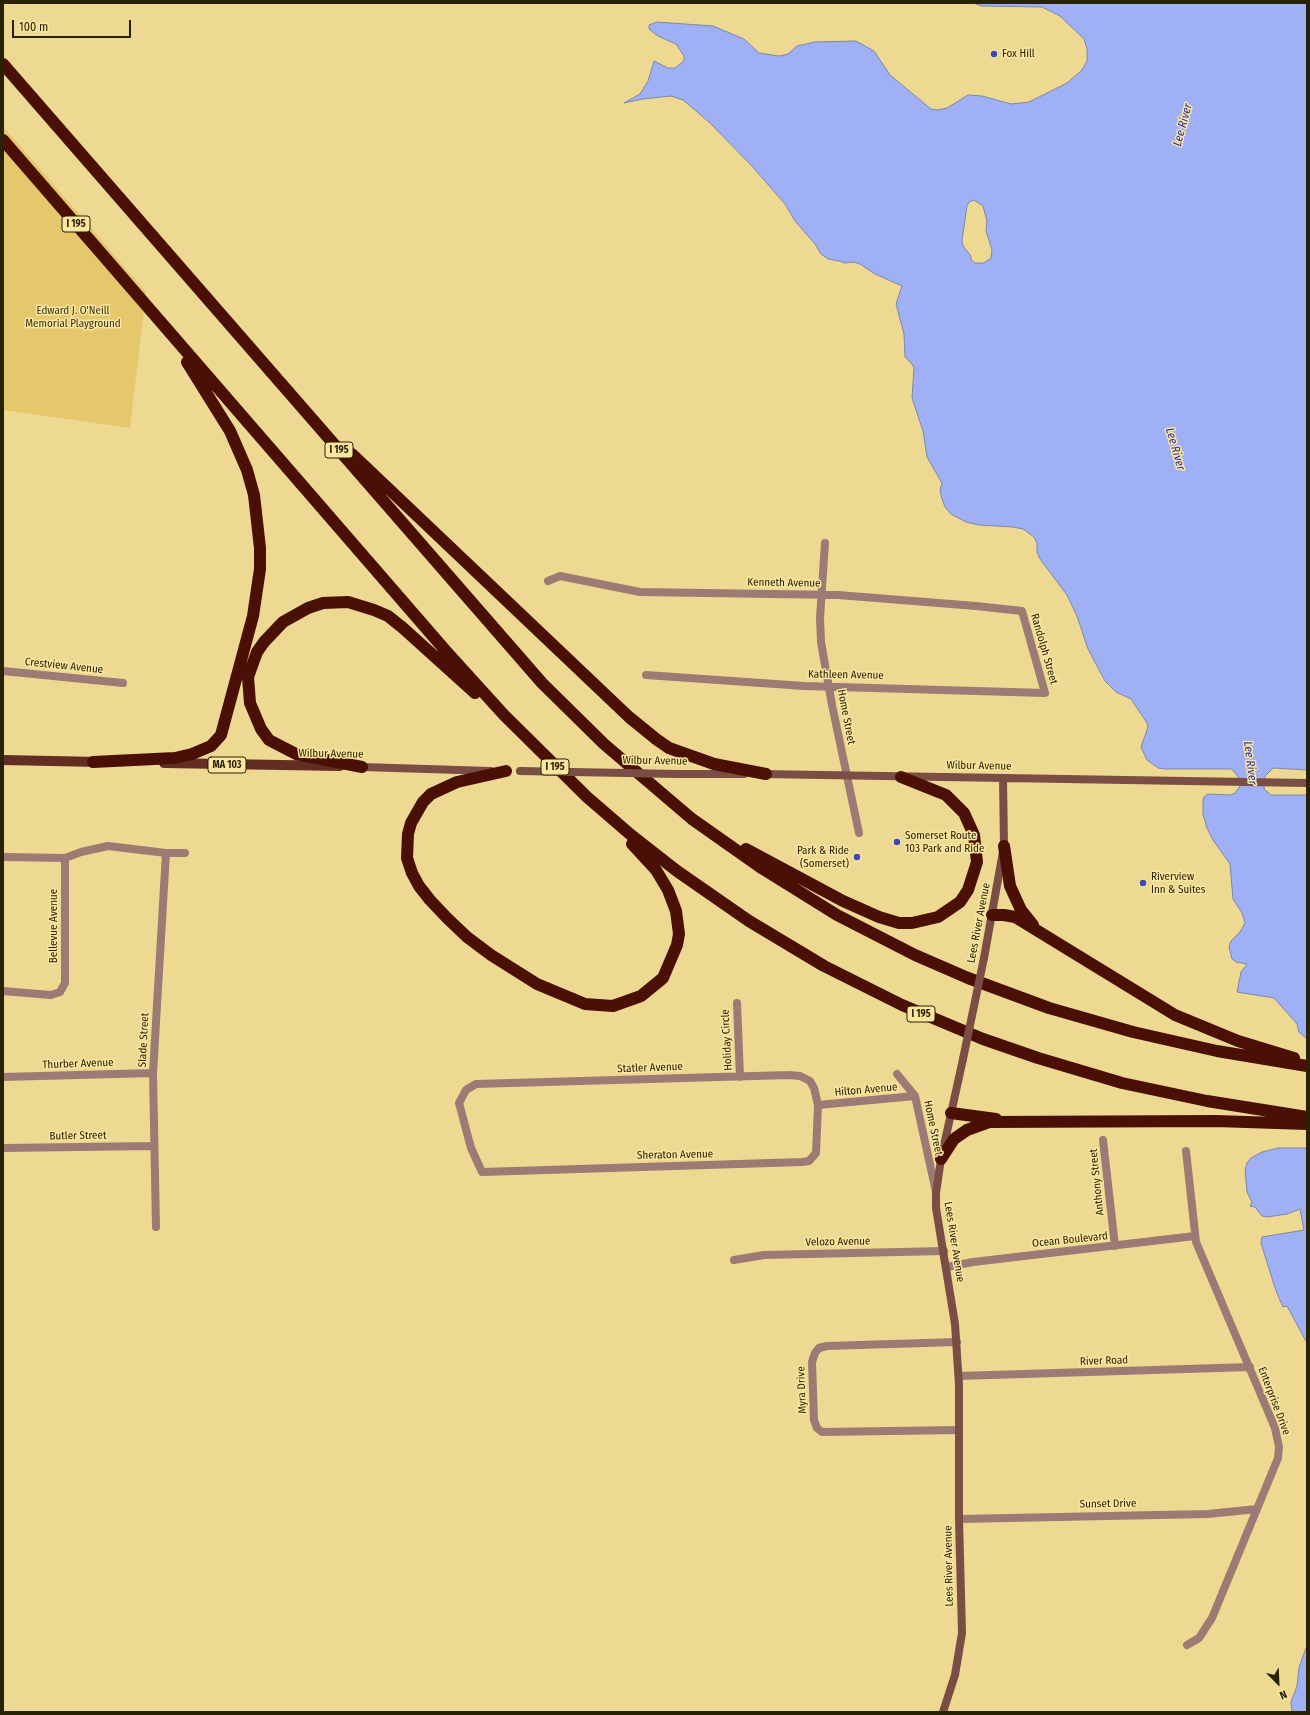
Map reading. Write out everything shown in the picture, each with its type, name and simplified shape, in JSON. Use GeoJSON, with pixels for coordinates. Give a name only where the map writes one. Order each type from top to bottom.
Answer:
{"type":"FeatureCollection","features":[{"type":"Feature","properties":{"kind":"highway","name":"I 195"},"geometry":{"type":"LineString","coordinates":[[3,64],[547,688],[620,758],[692,819],[763,869],[837,915],[915,955],[968,978],[1049,1008],[1133,1032],[1218,1051],[1307,1066]]}},
{"type":"Feature","properties":{"kind":"highway","name":"I 195"},"geometry":{"type":"LineString","coordinates":[[3,140],[445,650],[523,736],[586,797],[665,862],[749,921],[830,969],[929,1017],[1024,1054],[1122,1083],[1207,1101],[1307,1117]]}},
{"type":"Feature","properties":{"kind":"highway"},"geometry":{"type":"LineString","coordinates":[[92,762],[175,758],[211,746],[220,735],[253,616],[260,570],[259,530],[254,495],[239,450],[218,408],[149,309]]}},
{"type":"Feature","properties":{"kind":"highway"},"geometry":{"type":"LineString","coordinates":[[294,398],[454,553],[643,729],[669,748],[683,754],[714,764],[766,774]]}},
{"type":"Feature","properties":{"kind":"highway"},"geometry":{"type":"LineString","coordinates":[[362,767],[296,754],[283,748],[269,740],[260,729],[250,703],[248,677],[257,652],[264,642],[283,622],[308,608],[323,603],[348,602],[361,605],[388,616],[523,736]]}},
{"type":"Feature","properties":{"kind":"highway"},"geometry":{"type":"LineString","coordinates":[[506,771],[457,782],[431,794],[423,802],[411,822],[408,834],[407,858],[412,873],[430,900],[467,937],[491,955],[537,984],[569,999],[585,1004],[614,1006],[642,996],[663,978],[677,945],[678,922],[673,900],[656,870],[586,797]]}},
{"type":"Feature","properties":{"kind":"highway"},"geometry":{"type":"LineString","coordinates":[[692,819],[805,881],[879,917],[899,923],[926,921],[938,917],[960,902],[968,890],[977,862],[974,835],[964,813],[946,795],[901,777]]}},
{"type":"Feature","properties":{"kind":"highway"},"geometry":{"type":"LineString","coordinates":[[1004,846],[1010,886],[1018,904],[1030,922],[1047,936]]}},
{"type":"Feature","properties":{"kind":"highway"},"geometry":{"type":"LineString","coordinates":[[992,915],[1015,917],[1175,1015],[1238,1041],[1307,1061]]}},
{"type":"Feature","properties":{"kind":"highway"},"geometry":{"type":"LineString","coordinates":[[951,1113],[1029,1122]]}},
{"type":"Feature","properties":{"kind":"highway"},"geometry":{"type":"LineString","coordinates":[[941,1159],[954,1139],[967,1130],[989,1122],[1216,1121],[1307,1124]]}},
{"type":"Feature","properties":{"kind":"main road","name":"Wilbur Avenue"},"geometry":{"type":"LineString","coordinates":[[3,760],[506,771],[1307,783]]}},
{"type":"Feature","properties":{"kind":"main road","name":"Lees River Avenue"},"geometry":{"type":"LineString","coordinates":[[943,1712],[955,1675],[962,1633],[959,1519],[959,1376],[957,1342],[947,1267],[936,1208],[936,1193],[941,1159],[984,958],[1004,846],[1003,778]]}},
{"type":"Feature","properties":{"kind":"street","name":"Home Street"},"geometry":{"type":"LineString","coordinates":[[825,543],[821,642],[828,685],[859,833]]}},
{"type":"Feature","properties":{"kind":"street","name":"Kenneth Avenue"},"geometry":{"type":"LineString","coordinates":[[548,581],[560,576],[640,592],[822,595],[976,606],[1022,611]]}},
{"type":"Feature","properties":{"kind":"street","name":"Randolph Street"},"geometry":{"type":"LineString","coordinates":[[1022,611],[1045,693]]}},
{"type":"Feature","properties":{"kind":"street","name":"Crestview Avenue"},"geometry":{"type":"LineString","coordinates":[[3,671],[123,683]]}},
{"type":"Feature","properties":{"kind":"street","name":"Kathleen Avenue"},"geometry":{"type":"LineString","coordinates":[[646,675],[732,682],[1045,693]]}},
{"type":"Feature","properties":{"kind":"street"},"geometry":{"type":"LineString","coordinates":[[3,857],[65,858],[81,852],[108,846],[166,853],[185,853]]}},
{"type":"Feature","properties":{"kind":"street","name":"Slade Street"},"geometry":{"type":"LineString","coordinates":[[156,1227],[153,1146],[153,1073],[166,853]]}},
{"type":"Feature","properties":{"kind":"street","name":"Bellevue Avenue"},"geometry":{"type":"LineString","coordinates":[[3,991],[51,995],[60,992],[65,983],[65,858]]}},
{"type":"Feature","properties":{"kind":"street","name":"Holiday Circle"},"geometry":{"type":"LineString","coordinates":[[737,1003],[740,1077]]}},
{"type":"Feature","properties":{"kind":"street","name":"Thurber Avenue"},"geometry":{"type":"LineString","coordinates":[[3,1077],[153,1073]]}},
{"type":"Feature","properties":{"kind":"street","name":"Home Street"},"geometry":{"type":"LineString","coordinates":[[896,1074],[915,1096],[936,1193]]}},
{"type":"Feature","properties":{"kind":"street","name":"Statler Avenue"},"geometry":{"type":"LineString","coordinates":[[482,1172],[471,1148],[460,1103],[466,1090],[476,1084],[789,1075],[805,1077],[814,1088],[818,1105]]}},
{"type":"Feature","properties":{"kind":"street","name":"Hilton Avenue"},"geometry":{"type":"LineString","coordinates":[[818,1105],[915,1096]]}},
{"type":"Feature","properties":{"kind":"street","name":"Sheraton Avenue"},"geometry":{"type":"LineString","coordinates":[[482,1172],[809,1161],[816,1153],[818,1105]]}},
{"type":"Feature","properties":{"kind":"street","name":"Anthony Street"},"geometry":{"type":"LineString","coordinates":[[1103,1140],[1115,1246]]}},
{"type":"Feature","properties":{"kind":"street","name":"Butler Street"},"geometry":{"type":"LineString","coordinates":[[3,1148],[153,1146]]}},
{"type":"Feature","properties":{"kind":"street","name":"Enterprise Drive"},"geometry":{"type":"LineString","coordinates":[[1186,1151],[1195,1236],[1275,1428],[1279,1447],[1278,1458],[1212,1618],[1199,1638],[1187,1645]]}},
{"type":"Feature","properties":{"kind":"street","name":"Ocean Boulevard"},"geometry":{"type":"LineString","coordinates":[[947,1267],[981,1261],[1195,1236]]}},
{"type":"Feature","properties":{"kind":"street","name":"Velozo Avenue"},"geometry":{"type":"LineString","coordinates":[[734,1260],[764,1255],[944,1251]]}},
{"type":"Feature","properties":{"kind":"street","name":"Myra Drive"},"geometry":{"type":"LineString","coordinates":[[957,1342],[828,1346],[819,1348],[815,1353],[812,1362],[814,1420],[817,1428],[822,1432],[959,1430]]}},
{"type":"Feature","properties":{"kind":"street","name":"River Road"},"geometry":{"type":"LineString","coordinates":[[959,1376],[1250,1367]]}},
{"type":"Feature","properties":{"kind":"street","name":"Sunset Drive"},"geometry":{"type":"LineString","coordinates":[[959,1519],[1208,1514],[1257,1509]]}},
{"type":"Feature","properties":{"kind":"green space","name":"Edward J. O'Neill Memorial Playground"},"geometry":{"type":"Polygon","coordinates":[[[3,126],[146,292],[130,428],[3,410],[3,126]]]}},
{"type":"Feature","properties":{"kind":"water","name":"Lee River"},"geometry":{"type":"Polygon","coordinates":[[[974,3],[1307,3],[1307,770],[1273,768],[1265,776],[1264,789],[1271,795],[1307,795],[1307,1039],[1299,1032],[1297,1024],[1274,998],[1237,992],[1241,972],[1247,964],[1236,962],[1232,959],[1229,947],[1231,941],[1240,932],[1245,923],[1242,913],[1233,899],[1230,864],[1213,840],[1207,828],[1203,814],[1203,800],[1208,794],[1230,795],[1235,793],[1240,786],[1239,778],[1232,769],[1165,769],[1158,768],[1147,760],[1141,747],[1148,727],[1147,723],[1131,699],[1116,692],[1105,681],[1088,649],[1077,616],[1067,595],[1040,559],[1037,552],[1037,543],[1034,537],[1023,529],[979,525],[966,522],[951,514],[945,507],[940,490],[942,483],[927,457],[923,431],[912,398],[914,368],[905,357],[904,334],[896,304],[902,286],[875,274],[860,264],[854,262],[845,263],[828,259],[821,254],[815,244],[795,221],[785,204],[750,164],[709,122],[683,100],[671,96],[624,103],[640,94],[648,81],[654,61],[668,68],[675,68],[684,61],[684,56],[676,44],[658,36],[649,29],[649,25],[657,22],[713,26],[744,39],[759,53],[779,56],[788,54],[797,46],[815,42],[856,41],[874,51],[890,75],[931,109],[937,110],[947,108],[968,95],[982,96],[1011,104],[1029,102],[1067,83],[1082,70],[1087,61],[1087,49],[1084,39],[1060,16],[1042,7],[981,6],[974,3]],[[974,200],[969,202],[967,206],[962,240],[963,246],[971,256],[971,260],[975,263],[984,263],[991,258],[992,250],[986,231],[987,221],[983,206],[974,200]]]}},
{"type":"Feature","properties":{"kind":"water"},"geometry":{"type":"Polygon","coordinates":[[[1278,1148],[1307,1148],[1307,1343],[1287,1306],[1283,1307],[1276,1291],[1261,1243],[1262,1237],[1304,1230],[1300,1209],[1287,1214],[1267,1217],[1262,1216],[1255,1207],[1250,1206],[1252,1202],[1247,1192],[1245,1170],[1247,1163],[1251,1158],[1262,1152],[1278,1148]]]}},
{"type":"Feature","properties":{"kind":"water"},"geometry":{"type":"Polygon","coordinates":[[[1307,1645],[1307,1712],[1292,1712],[1291,1702],[1297,1686],[1299,1668],[1307,1645]]]}},
{"type":"Feature","properties":{"kind":"place","name":"Fox Hill"},"geometry":{"type":"Point","coordinates":[994,54]}},
{"type":"Feature","properties":{"kind":"place","name":"Somerset Route 103 Park and Ride"},"geometry":{"type":"Point","coordinates":[897,842]}},
{"type":"Feature","properties":{"kind":"place","name":"Park & Ride (Somerset)"},"geometry":{"type":"Point","coordinates":[857,857]}},
{"type":"Feature","properties":{"kind":"place","name":"Riverview Inn & Suites"},"geometry":{"type":"Point","coordinates":[1143,883]}}]}
